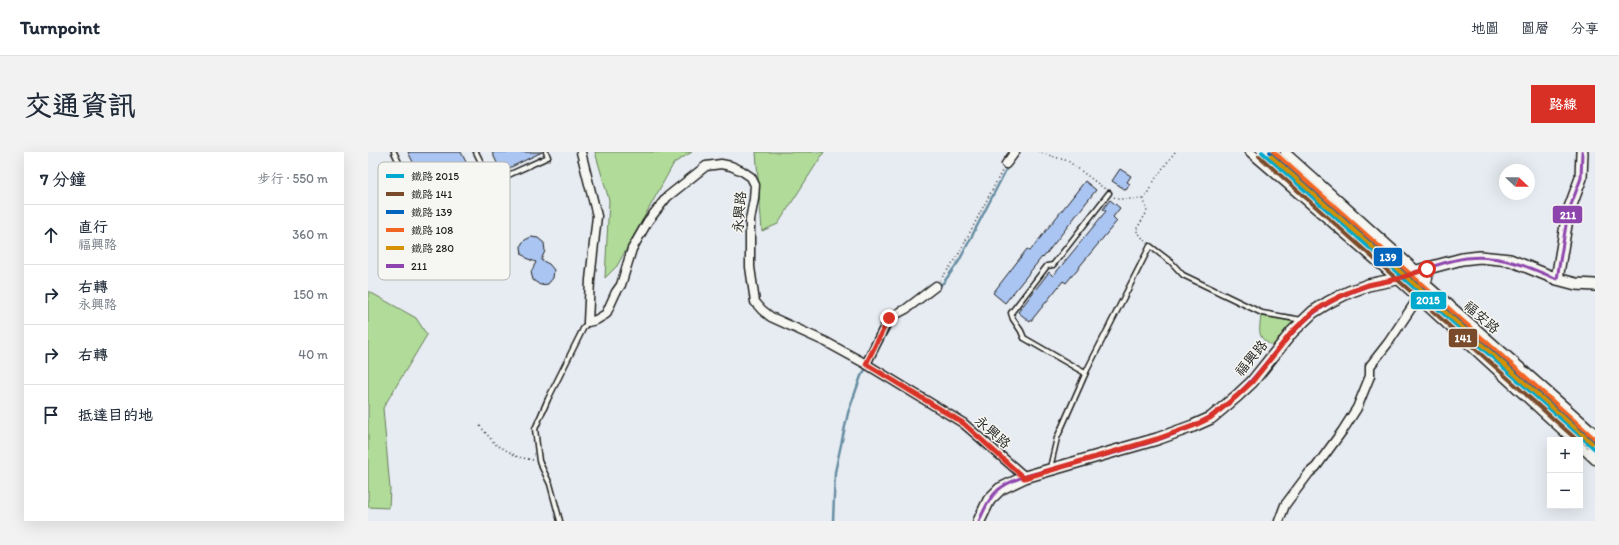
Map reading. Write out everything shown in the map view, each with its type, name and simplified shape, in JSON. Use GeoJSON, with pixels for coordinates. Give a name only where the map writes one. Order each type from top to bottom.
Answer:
{"type":"FeatureCollection","features":[{"type":"Feature","properties":{"kind":"street"},"geometry":{"type":"LineString","coordinates":[[581,152],[597,216],[590,280],[588,322]]}},
{"type":"Feature","properties":{"kind":"street"},"geometry":{"type":"LineString","coordinates":[[1006,164],[1015,152]]}},
{"type":"Feature","properties":{"kind":"street","name":"福安路"},"geometry":{"type":"LineString","coordinates":[[1250,152],[1397,279],[1570,437]]}},
{"type":"Feature","properties":{"kind":"street"},"geometry":{"type":"LineString","coordinates":[[1279,521],[1285,505],[1309,473],[1316,467],[1357,408],[1370,376],[1370,366],[1388,344],[1418,298],[1428,278],[1422,270],[1285,152]]}},
{"type":"Feature","properties":{"kind":"street"},"geometry":{"type":"LineString","coordinates":[[1557,279],[1568,213],[1581,178],[1582,152]]}},
{"type":"Feature","properties":{"kind":"street","name":"永興路"},"geometry":{"type":"LineString","coordinates":[[588,322],[596,320],[606,314],[621,285],[632,249],[648,221],[667,197],[706,166],[721,164],[730,166],[751,177],[755,185],[750,220],[750,267],[755,302],[762,310],[771,317],[826,342],[866,364],[963,423],[1024,478]]}},
{"type":"Feature","properties":{"kind":"street","name":"福興路"},"geometry":{"type":"LineString","coordinates":[[979,521],[989,500],[1000,489],[1024,478],[1157,439],[1210,418],[1252,382],[1292,332],[1313,312],[1349,292],[1368,285],[1397,279],[1422,270],[1462,259],[1480,257],[1510,260],[1557,279],[1576,284],[1595,285]]}},
{"type":"Feature","properties":{"kind":"street","name":"福安路"},"geometry":{"type":"LineString","coordinates":[[1426,284],[1595,433]]}},
{"type":"Feature","properties":{"kind":"street"},"geometry":{"type":"LineString","coordinates":[[866,364],[889,318],[906,309],[936,286]]}},
{"type":"Feature","properties":{"kind":"street"},"geometry":{"type":"LineString","coordinates":[[1583,449],[1592,457],[1595,446]]}},
{"type":"Feature","properties":{"kind":"lane"},"geometry":{"type":"LineString","coordinates":[[394,152],[399,162]]}},
{"type":"Feature","properties":{"kind":"lane"},"geometry":{"type":"LineString","coordinates":[[476,152],[481,162]]}},
{"type":"Feature","properties":{"kind":"lane"},"geometry":{"type":"LineString","coordinates":[[510,174],[548,157],[546,152]]}},
{"type":"Feature","properties":{"kind":"lane"},"geometry":{"type":"LineString","coordinates":[[1085,373],[1024,338],[1011,313],[1047,266],[1053,265],[1109,193]]}},
{"type":"Feature","properties":{"kind":"lane"},"geometry":{"type":"LineString","coordinates":[[1049,470],[1057,438],[1085,373],[1150,246],[1171,262],[1183,275],[1262,313],[1304,321]]}},
{"type":"Feature","properties":{"kind":"lane"},"geometry":{"type":"LineString","coordinates":[[560,521],[550,484],[539,461],[535,429],[548,399],[584,327],[588,322]]}},
{"type":"Feature","properties":{"kind":"path"},"geometry":{"type":"LineString","coordinates":[[1038,152],[1068,161],[1117,199],[1144,199]]}},
{"type":"Feature","properties":{"kind":"path"},"geometry":{"type":"LineString","coordinates":[[1150,246],[1136,230],[1147,212],[1144,199],[1157,176],[1176,152]]}},
{"type":"Feature","properties":{"kind":"path"},"geometry":{"type":"LineString","coordinates":[[936,286],[956,259],[1006,164]]}},
{"type":"Feature","properties":{"kind":"path"},"geometry":{"type":"LineString","coordinates":[[480,426],[495,444],[518,457],[539,461]]}},
{"type":"Feature","properties":{"kind":"green space"},"geometry":{"type":"Polygon","coordinates":[[[595,152],[692,152],[674,163],[617,266],[605,278],[609,200],[595,152]]]}},
{"type":"Feature","properties":{"kind":"green space"},"geometry":{"type":"Polygon","coordinates":[[[756,152],[824,152],[778,224],[762,231],[756,152]]]}},
{"type":"Feature","properties":{"kind":"green space"},"geometry":{"type":"Polygon","coordinates":[[[368,291],[416,318],[427,335],[383,408],[390,489],[389,508],[368,507],[368,291]]]}},
{"type":"Feature","properties":{"kind":"green space"},"geometry":{"type":"Polygon","coordinates":[[[1261,316],[1295,322],[1273,346],[1264,340],[1260,334],[1261,316]]]}},
{"type":"Feature","properties":{"kind":"building"},"geometry":{"type":"Polygon","coordinates":[[[408,152],[461,152],[466,162],[413,162],[408,152]]]}},
{"type":"Feature","properties":{"kind":"building"},"geometry":{"type":"Polygon","coordinates":[[[492,152],[542,152],[510,168],[510,162],[496,162],[492,152]]]}},
{"type":"Feature","properties":{"kind":"building"},"geometry":{"type":"Polygon","coordinates":[[[1120,169],[1131,176],[1127,182],[1130,184],[1126,190],[1112,181],[1120,169]]]}},
{"type":"Feature","properties":{"kind":"building"},"geometry":{"type":"Polygon","coordinates":[[[1085,181],[1096,190],[1043,258],[1042,257],[1005,303],[993,293],[1027,249],[1030,251],[1085,181]]]}},
{"type":"Feature","properties":{"kind":"building"},"geometry":{"type":"Polygon","coordinates":[[[1110,200],[1120,208],[1113,217],[1117,221],[1066,283],[1063,281],[1030,322],[1018,312],[1049,272],[1053,276],[1106,211],[1103,209],[1110,200]]]}},
{"type":"Feature","properties":{"kind":"building"},"geometry":{"type":"Polygon","coordinates":[[[531,237],[538,238],[544,243],[545,251],[541,260],[549,264],[554,270],[553,278],[548,284],[540,285],[533,280],[531,272],[536,262],[528,259],[522,254],[522,243],[531,237]]]}},
{"type":"Feature","properties":{"kind":"waterway"},"geometry":{"type":"LineString","coordinates":[[938,287],[944,282],[959,261],[1008,166]]}},
{"type":"Feature","properties":{"kind":"waterway"},"geometry":{"type":"LineString","coordinates":[[873,358],[894,320],[899,317]]}},
{"type":"Feature","properties":{"kind":"waterway"},"geometry":{"type":"LineString","coordinates":[[833,521],[835,472],[848,413],[861,376],[867,367]]}},
{"type":"Feature","properties":{"kind":"rail line","name":"2015"},"geometry":{"type":"LineString","coordinates":[[1262,152],[1595,449]]}},
{"type":"Feature","properties":{"kind":"rail line","name":"139"},"geometry":{"type":"LineString","coordinates":[[1270,152],[1595,442]]}},
{"type":"Feature","properties":{"kind":"rail line","name":"108"},"geometry":{"type":"LineString","coordinates":[[1274,152],[1595,439]]}},
{"type":"Feature","properties":{"kind":"rail line","name":"141"},"geometry":{"type":"LineString","coordinates":[[1259,156],[1574,437]]}},
{"type":"Feature","properties":{"kind":"rail line","name":"280"},"geometry":{"type":"LineString","coordinates":[[1271,156],[1592,443]]}},
{"type":"Feature","properties":{"kind":"transit line","name":"211"},"geometry":{"type":"LineString","coordinates":[[1557,279],[1568,213],[1581,178],[1582,152]]}},
{"type":"Feature","properties":{"kind":"transit line","name":"211"},"geometry":{"type":"LineString","coordinates":[[979,521],[987,504],[995,493],[1012,481],[1150,442],[1184,430],[1216,413],[1243,390],[1308,317],[1324,306],[1360,288],[1393,280],[1454,260],[1478,257],[1499,259],[1516,263],[1557,279]]}},
{"type":"Feature","properties":{"kind":"route"},"geometry":{"type":"LineString","coordinates":[[889,318],[866,364],[963,423],[1024,478],[1157,439],[1210,418],[1252,382],[1292,332],[1313,312],[1349,292],[1368,285],[1397,279],[1417,271],[1427,269]]}}]}
